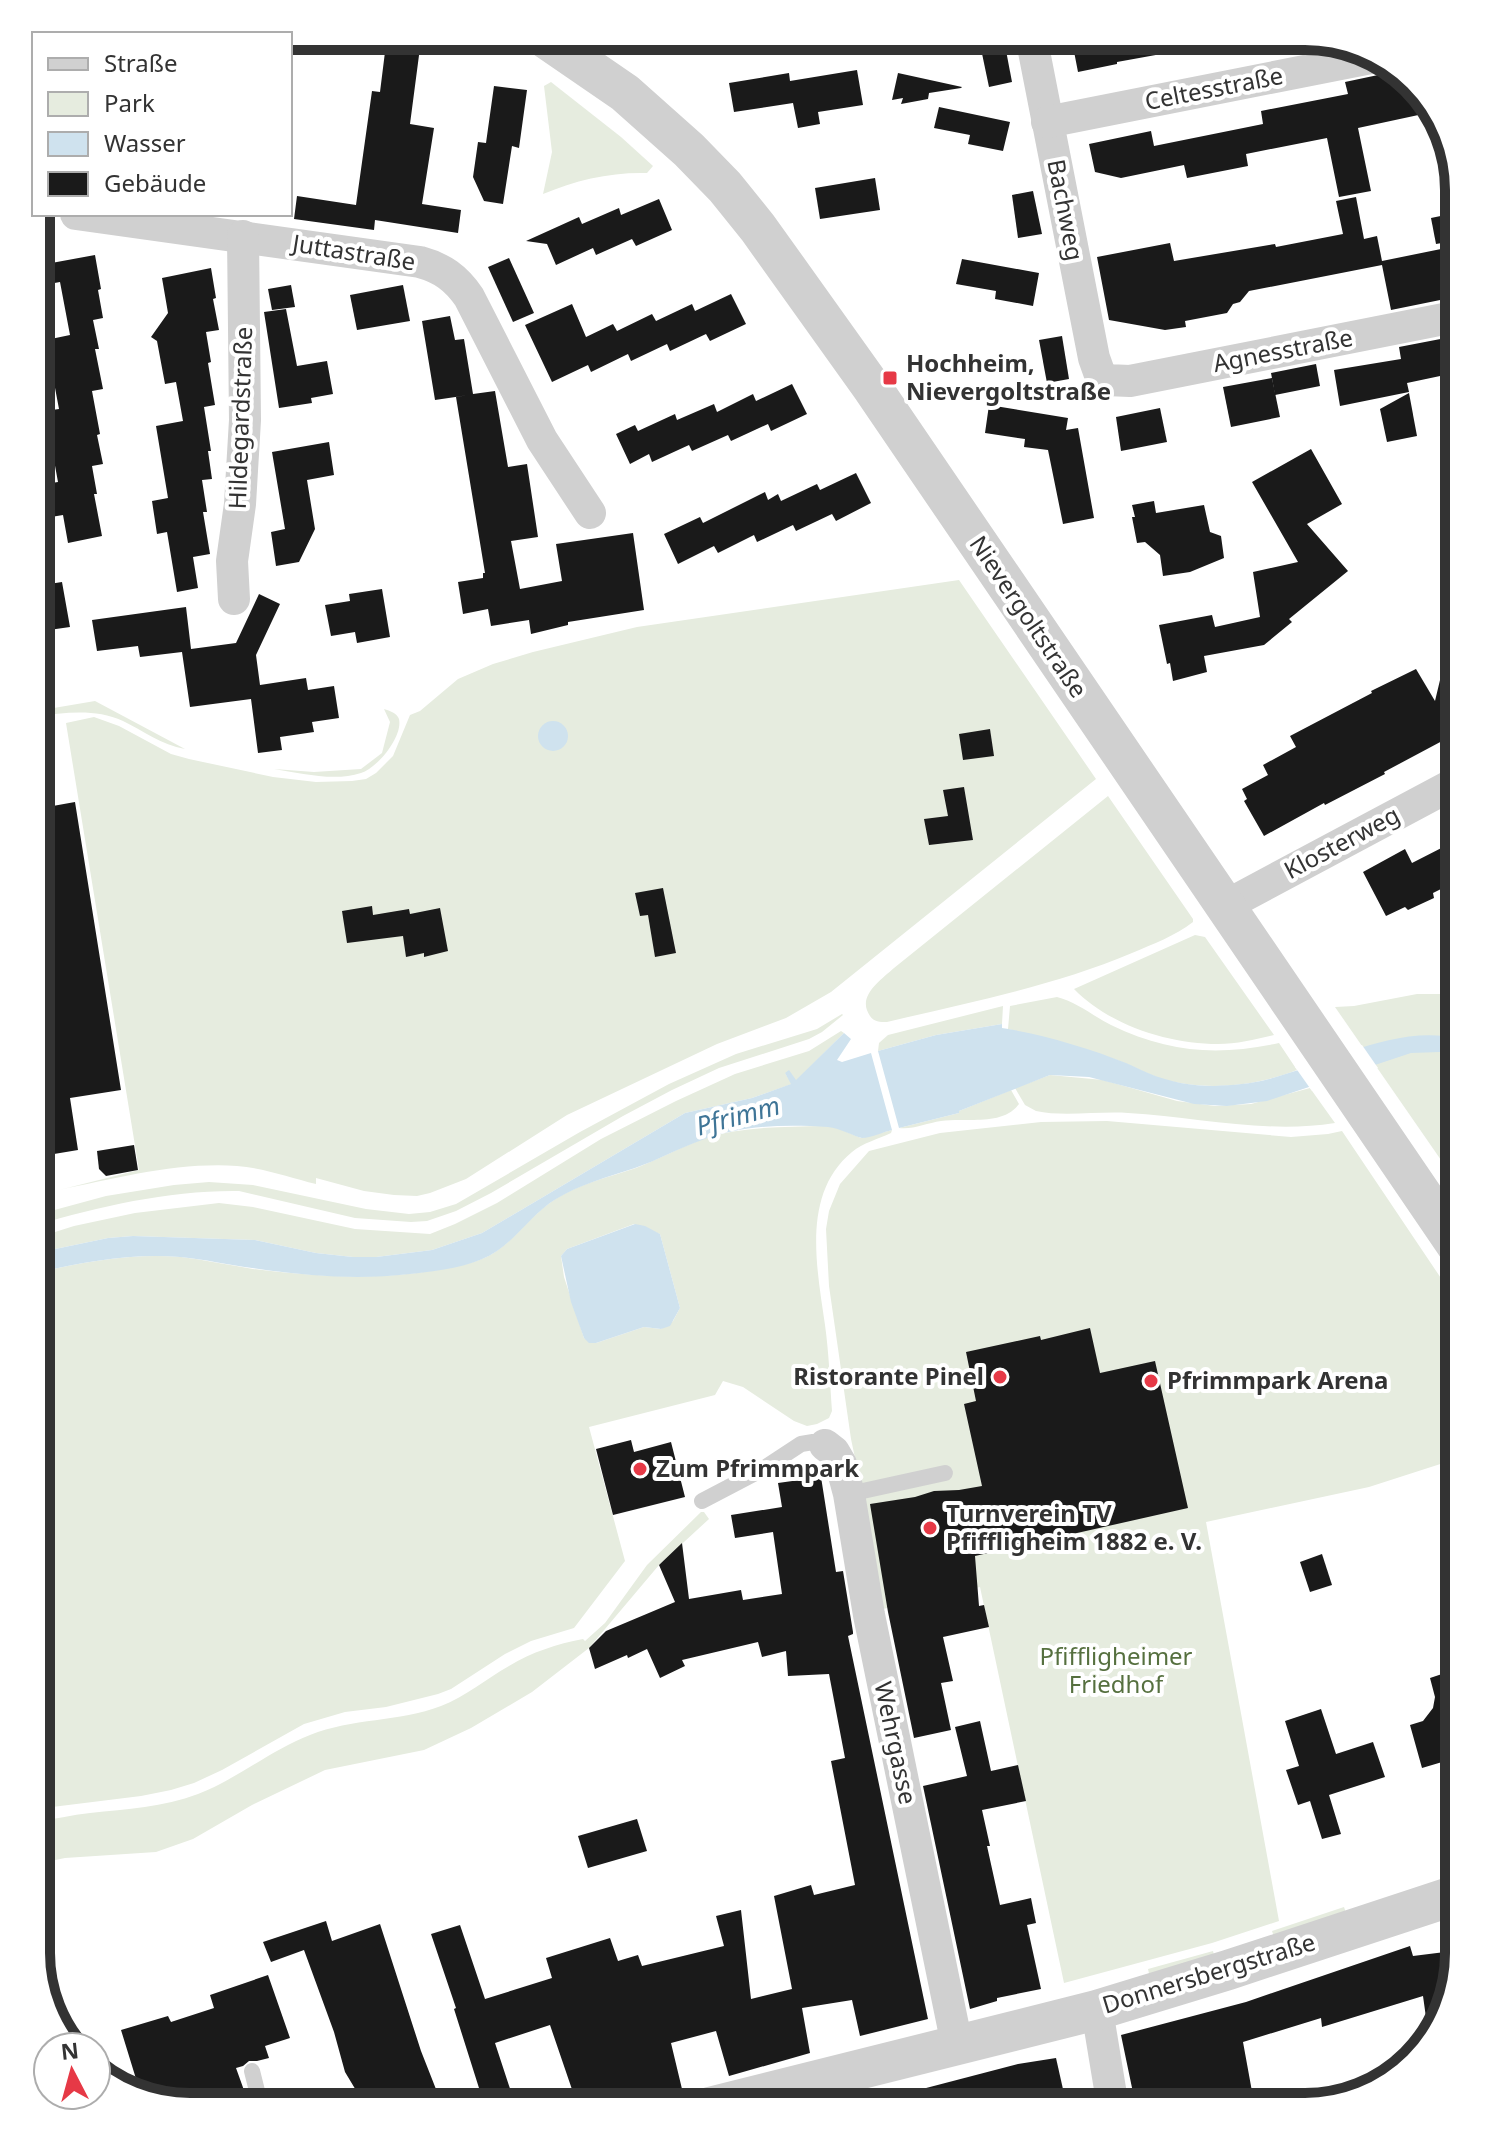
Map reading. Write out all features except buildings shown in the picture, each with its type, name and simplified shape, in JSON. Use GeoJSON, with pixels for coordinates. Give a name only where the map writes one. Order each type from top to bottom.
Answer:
{"type":"FeatureCollection","features":[{"type":"Feature","properties":{"kind":"street","name":"Nievergoltstraße"},"geometry":{"type":"LineString","coordinates":[[564,50],[625,93],[689,150],[725,187],[758,228],[873,389],[1445,1229]]}},
{"type":"Feature","properties":{"kind":"street","name":"Bachweg"},"geometry":{"type":"LineString","coordinates":[[1034,50],[1094,358],[1106,380]]}},
{"type":"Feature","properties":{"kind":"street","name":"Celtesstraße"},"geometry":{"type":"LineString","coordinates":[[1047,122],[1358,61]]}},
{"type":"Feature","properties":{"kind":"street","name":"Juttastraße"},"geometry":{"type":"LineString","coordinates":[[91,216],[420,262],[438,268],[454,278],[469,297],[542,440],[590,513]]}},
{"type":"Feature","properties":{"kind":"street","name":"Hildegardstraße"},"geometry":{"type":"LineString","coordinates":[[234,599],[232,561],[240,504],[245,420],[243,236]]}},
{"type":"Feature","properties":{"kind":"street","name":"Agnesstraße"},"geometry":{"type":"LineString","coordinates":[[1106,380],[1130,381],[1445,319]]}},
{"type":"Feature","properties":{"kind":"street","name":"Klosterweg"},"geometry":{"type":"LineString","coordinates":[[1225,906],[1445,788]]}},
{"type":"Feature","properties":{"kind":"street","name":"Wehrgasse"},"geometry":{"type":"LineString","coordinates":[[825,1445],[841,1464],[849,1494],[869,1615],[957,2045]]}},
{"type":"Feature","properties":{"kind":"street","name":"Donnersbergstraße"},"geometry":{"type":"LineString","coordinates":[[820,2093],[843,2090],[957,2045],[1097,2010],[1445,1899]]}},
{"type":"Feature","properties":{"kind":"street"},"geometry":{"type":"LineString","coordinates":[[1097,2010],[1111,2093]]}},
{"type":"Feature","properties":{"kind":"lane"},"geometry":{"type":"LineString","coordinates":[[702,1501],[763,1469],[801,1444],[813,1442],[825,1445]]}},
{"type":"Feature","properties":{"kind":"lane"},"geometry":{"type":"LineString","coordinates":[[849,1494],[945,1473]]}},
{"type":"Feature","properties":{"kind":"lane"},"geometry":{"type":"LineString","coordinates":[[252,2071],[258,2093]]}},
{"type":"Feature","properties":{"kind":"green space"},"geometry":{"type":"Polygon","coordinates":[[[551,82],[653,166],[647,173],[594,178],[543,194],[552,152],[544,86],[551,82]]]}},
{"type":"Feature","properties":{"kind":"green space"},"geometry":{"type":"Polygon","coordinates":[[[959,580],[1096,779],[831,992],[786,1018],[717,1044],[567,1115],[466,1179],[430,1193],[394,1195],[364,1191],[316,1178],[316,1184],[257,1169],[215,1165],[148,1172],[59,1190],[139,1170],[66,723],[94,717],[119,726],[171,754],[273,777],[316,782],[366,779],[393,756],[410,715],[420,711],[458,679],[493,664],[637,627],[959,580]]]}},
{"type":"Feature","properties":{"kind":"green space"},"geometry":{"type":"Polygon","coordinates":[[[95,701],[185,749],[102,714],[50,715],[50,709],[95,701]]]}},
{"type":"Feature","properties":{"kind":"green space"},"geometry":{"type":"Polygon","coordinates":[[[384,709],[398,717],[397,734],[388,751],[367,770],[351,776],[329,777],[274,769],[314,772],[361,769],[382,753],[390,722],[384,709]]]}},
{"type":"Feature","properties":{"kind":"green space"},"geometry":{"type":"Polygon","coordinates":[[[1108,796],[1193,922],[1171,936],[1132,953],[1042,984],[887,1022],[872,1018],[866,1009],[866,1002],[877,983],[1108,796]]]}},
{"type":"Feature","properties":{"kind":"green space"},"geometry":{"type":"Polygon","coordinates":[[[1195,935],[1205,937],[1274,1035],[1218,1044],[1160,1036],[1104,1013],[1074,989],[1195,935]]]}},
{"type":"Feature","properties":{"kind":"green space"},"geometry":{"type":"Polygon","coordinates":[[[1417,994],[1445,994],[1445,1166],[1335,1007],[1417,994]]]}},
{"type":"Feature","properties":{"kind":"green space"},"geometry":{"type":"Polygon","coordinates":[[[1057,997],[1132,1034],[1174,1046],[1235,1050],[1279,1043],[1297,1070],[1265,1080],[1232,1085],[1182,1083],[1158,1078],[1096,1053],[1008,1029],[1010,1006],[1057,997]]]}},
{"type":"Feature","properties":{"kind":"green space"},"geometry":{"type":"Polygon","coordinates":[[[1003,1006],[1002,1024],[936,1035],[878,1051],[879,1043],[888,1035],[1003,1006]]]}},
{"type":"Feature","properties":{"kind":"green space"},"geometry":{"type":"Polygon","coordinates":[[[843,1015],[809,1039],[719,1068],[672,1090],[491,1193],[456,1211],[427,1221],[355,1218],[239,1191],[213,1191],[136,1200],[50,1221],[50,1211],[106,1196],[209,1182],[253,1185],[366,1209],[409,1214],[430,1212],[456,1204],[669,1084],[736,1054],[817,1029],[843,1015]]]}},
{"type":"Feature","properties":{"kind":"green space"},"geometry":{"type":"Polygon","coordinates":[[[841,1031],[844,1033],[796,1081],[785,1073],[792,1084],[752,1098],[685,1113],[482,1233],[432,1250],[353,1257],[255,1240],[133,1236],[50,1250],[50,1234],[74,1226],[135,1213],[219,1203],[253,1207],[355,1229],[430,1234],[497,1203],[601,1139],[676,1101],[735,1074],[809,1051],[841,1031]]]}},
{"type":"Feature","properties":{"kind":"green space"},"geometry":{"type":"Polygon","coordinates":[[[1050,1075],[1103,1080],[1177,1101],[1215,1106],[1251,1104],[1310,1088],[1335,1123],[1257,1126],[1128,1113],[1046,1113],[1025,1105],[1015,1088],[1050,1075]]]}},
{"type":"Feature","properties":{"kind":"green space"},"geometry":{"type":"Polygon","coordinates":[[[1011,1090],[1019,1104],[1003,1116],[899,1128],[959,1113],[1011,1090]]]}},
{"type":"Feature","properties":{"kind":"green space","name":"Pfrimmpark Arena"},"geometry":{"type":"Polygon","coordinates":[[[1107,1121],[1291,1137],[1342,1131],[1445,1284],[1445,1463],[1369,1487],[1206,1522],[1279,1921],[1212,1943],[1064,1983],[980,1587],[883,1609],[851,1439],[829,1286],[826,1229],[829,1211],[840,1184],[869,1151],[940,1133],[1041,1122],[1107,1121]]]}},
{"type":"Feature","properties":{"kind":"green space"},"geometry":{"type":"Polygon","coordinates":[[[835,1127],[861,1138],[892,1130],[856,1149],[836,1169],[825,1189],[819,1210],[817,1256],[832,1411],[829,1418],[807,1426],[794,1421],[743,1387],[723,1381],[715,1395],[589,1427],[625,1561],[574,1628],[531,1641],[438,1694],[386,1707],[345,1712],[304,1724],[194,1783],[141,1796],[50,1807],[50,1270],[144,1256],[181,1257],[253,1269],[326,1276],[399,1275],[447,1268],[492,1254],[549,1204],[586,1184],[636,1168],[695,1142],[763,1128],[835,1127]],[[634,1224],[567,1249],[561,1256],[564,1277],[584,1338],[596,1343],[644,1327],[661,1329],[673,1321],[680,1308],[660,1234],[634,1224]]]}},
{"type":"Feature","properties":{"kind":"green space"},"geometry":{"type":"Polygon","coordinates":[[[704,1512],[709,1519],[659,1565],[589,1648],[532,1692],[471,1728],[424,1750],[325,1770],[252,1805],[193,1839],[156,1852],[50,1861],[50,1820],[145,1807],[198,1794],[310,1735],[441,1706],[527,1657],[564,1643],[585,1641],[605,1623],[647,1565],[704,1512]]]}},
{"type":"Feature","properties":{"kind":"green space"},"geometry":{"type":"Polygon","coordinates":[[[1344,1907],[1346,1913],[1274,1937],[1272,1931],[1344,1907]]]}},
{"type":"Feature","properties":{"kind":"green space"},"geometry":{"type":"Polygon","coordinates":[[[1213,1951],[1215,1959],[1150,1978],[1148,1969],[1213,1951]]]}},
{"type":"Feature","properties":{"kind":"water"},"geometry":{"type":"Polygon","coordinates":[[[553,721],[564,725],[568,736],[564,747],[553,751],[542,747],[538,736],[542,725],[553,721]]]}},
{"type":"Feature","properties":{"kind":"water"},"geometry":{"type":"Polygon","coordinates":[[[1002,1024],[1002,1028],[1112,1057],[1164,1079],[1206,1086],[1262,1081],[1363,1047],[1411,1036],[1445,1037],[1445,1053],[1411,1053],[1267,1101],[1227,1106],[1194,1104],[1089,1077],[1050,1075],[959,1113],[899,1128],[878,1051],[936,1035],[1002,1024]]]}},
{"type":"Feature","properties":{"kind":"water","name":"Pfrimm"},"geometry":{"type":"Polygon","coordinates":[[[844,1033],[851,1039],[837,1060],[842,1062],[871,1053],[892,1130],[862,1138],[828,1127],[780,1126],[717,1135],[565,1194],[540,1211],[497,1251],[466,1265],[443,1270],[351,1277],[291,1273],[180,1257],[144,1256],[50,1270],[50,1250],[133,1236],[255,1240],[353,1257],[432,1250],[482,1233],[685,1113],[752,1098],[791,1084],[785,1073],[789,1070],[796,1080],[844,1033]]]}},
{"type":"Feature","properties":{"kind":"water"},"geometry":{"type":"Polygon","coordinates":[[[635,1224],[660,1234],[680,1308],[670,1326],[661,1329],[644,1327],[589,1343],[584,1338],[571,1302],[561,1256],[567,1249],[635,1224]]]}},
{"type":"Feature","properties":{"kind":"pier"},"geometry":{"type":"Polygon","coordinates":[[[1362,1045],[1378,1068],[1312,1091],[1295,1067],[1362,1045]]]}},
{"type":"Feature","properties":{"kind":"place","name":"Hochheim, Nievergoltstraße"},"geometry":{"type":"Point","coordinates":[890,378]}},
{"type":"Feature","properties":{"kind":"place","name":"Ristorante Pinel"},"geometry":{"type":"Point","coordinates":[1000,1377]}},
{"type":"Feature","properties":{"kind":"place","name":"Pfrimmpark Arena"},"geometry":{"type":"Point","coordinates":[1151,1381]}},
{"type":"Feature","properties":{"kind":"place","name":"Zum Pfrimmpark"},"geometry":{"type":"Point","coordinates":[640,1469]}},
{"type":"Feature","properties":{"kind":"place","name":"Turnverein TV Pfiffligheim 1882 e. V."},"geometry":{"type":"Point","coordinates":[930,1528]}},
{"type":"Feature","properties":{"kind":"park label","name":"Pfiffligheimer Friedhof"},"geometry":{"type":"Point","coordinates":[1116,1671]}}]}
